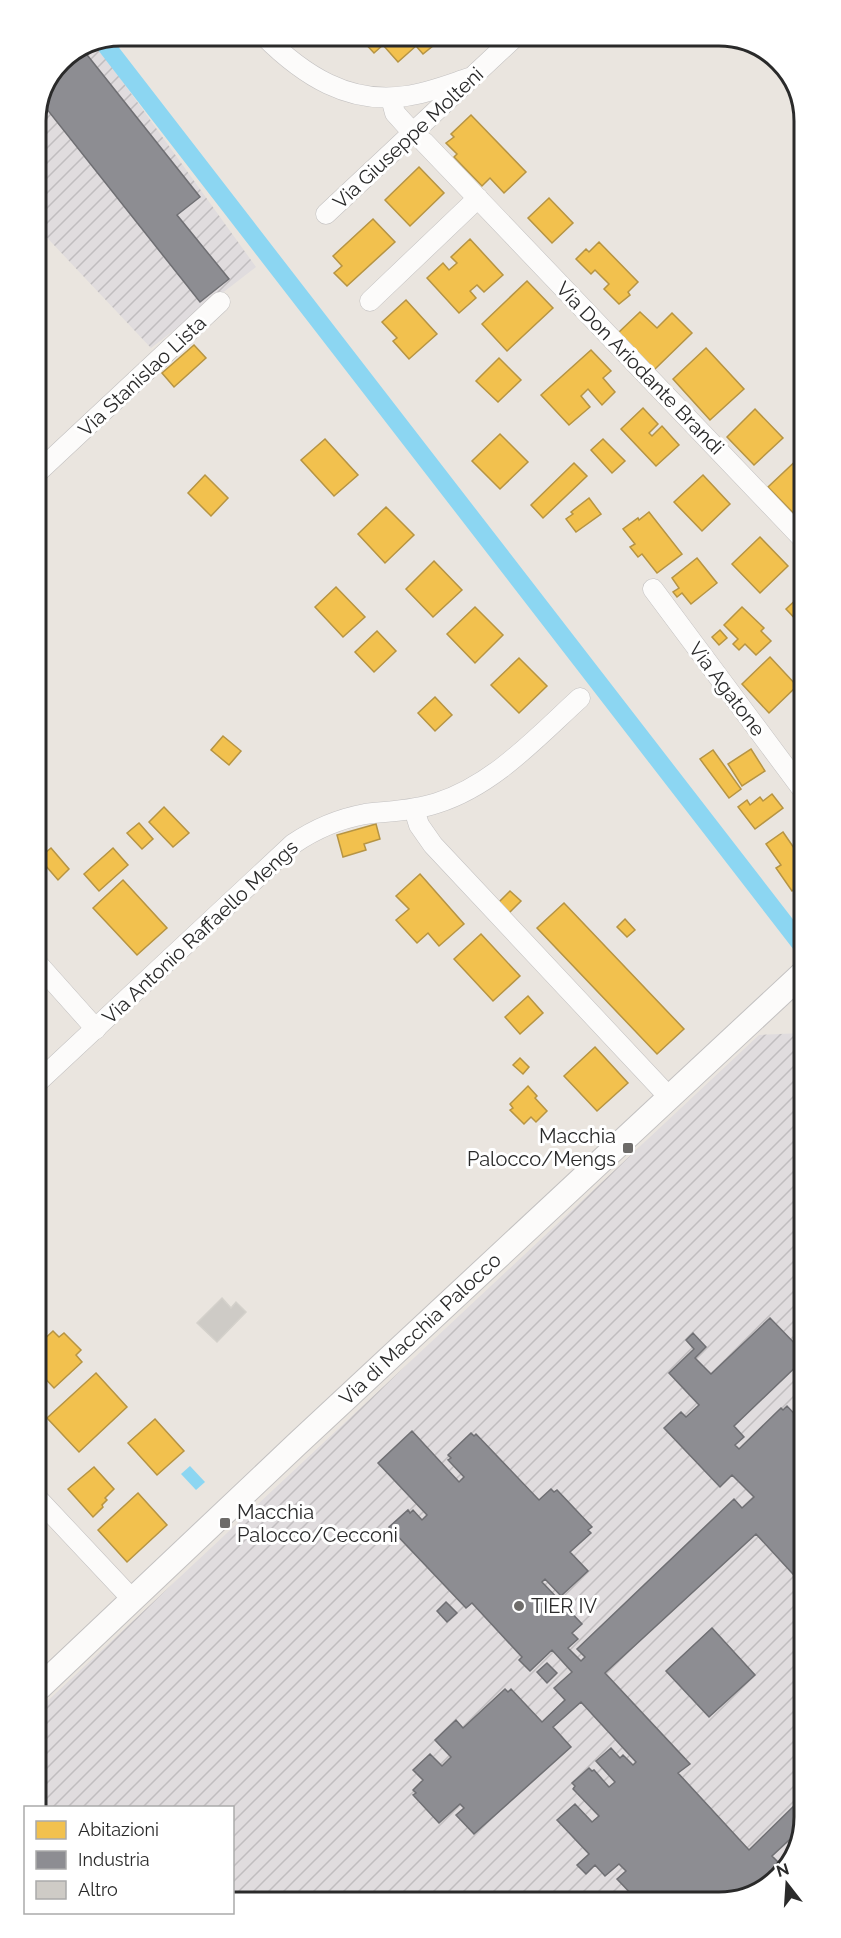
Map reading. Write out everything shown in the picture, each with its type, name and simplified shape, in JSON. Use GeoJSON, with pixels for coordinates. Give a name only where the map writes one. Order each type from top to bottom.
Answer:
{"type":"FeatureCollection","features":[{"type":"Feature","properties":{"kind":"street"},"geometry":{"type":"LineString","coordinates":[[276,47],[298,67],[329,86],[362,95],[391,98],[414,95],[474,76]]}},
{"type":"Feature","properties":{"kind":"street","name":"Via Giuseppe Molteni"},"geometry":{"type":"LineString","coordinates":[[326,214],[419,137],[474,76],[504,47]]}},
{"type":"Feature","properties":{"kind":"street","name":"Via Don Ariodante Brandi"},"geometry":{"type":"LineString","coordinates":[[391,98],[395,113],[794,530]]}},
{"type":"Feature","properties":{"kind":"street"},"geometry":{"type":"LineString","coordinates":[[370,301],[478,198]]}},
{"type":"Feature","properties":{"kind":"street","name":"Via Stanislao Lista"},"geometry":{"type":"LineString","coordinates":[[47,464],[220,302]]}},
{"type":"Feature","properties":{"kind":"street","name":"Via Agatone"},"geometry":{"type":"LineString","coordinates":[[652,589],[794,778]]}},
{"type":"Feature","properties":{"kind":"street","name":"Via Antonio Raffaello Mengs"},"geometry":{"type":"LineString","coordinates":[[47,1074],[270,864],[301,838],[347,818],[414,809],[440,802],[488,778],[507,764],[580,698]]}},
{"type":"Feature","properties":{"kind":"street"},"geometry":{"type":"LineString","coordinates":[[414,809],[419,825],[433,845],[669,1097]]}},
{"type":"Feature","properties":{"kind":"street"},"geometry":{"type":"LineString","coordinates":[[47,974],[96,1029]]}},
{"type":"Feature","properties":{"kind":"street","name":"Via di Macchia Palocco"},"geometry":{"type":"LineString","coordinates":[[47,1681],[132,1599],[794,982]]}},
{"type":"Feature","properties":{"kind":"street"},"geometry":{"type":"LineString","coordinates":[[47,1508],[132,1599]]}},
{"type":"Feature","properties":{"kind":"shaded area"},"geometry":{"type":"Polygon","coordinates":[[[100,50],[256,267],[151,348],[47,238],[49,102],[59,80],[68,68],[80,59],[100,50]]]}},
{"type":"Feature","properties":{"kind":"shaded area"},"geometry":{"type":"Polygon","coordinates":[[[794,1033],[794,1817],[791,1841],[784,1854],[757,1854],[757,1881],[744,1888],[720,1892],[234,1891],[234,1806],[47,1806],[47,1701],[759,1035],[794,1033]]]}},
{"type":"Feature","properties":{"kind":"water"},"geometry":{"type":"Polygon","coordinates":[[[190,1466],[205,1482],[196,1490],[181,1474],[190,1466]]]}},
{"type":"Feature","properties":{"kind":"building: Abitazioni"},"geometry":{"type":"Polygon","coordinates":[[[368,47],[381,47],[374,53],[368,47]]]}},
{"type":"Feature","properties":{"kind":"building: Abitazioni"},"geometry":{"type":"Polygon","coordinates":[[[385,47],[415,47],[398,62],[385,47]]]}},
{"type":"Feature","properties":{"kind":"building: Abitazioni"},"geometry":{"type":"Polygon","coordinates":[[[417,47],[432,47],[423,54],[417,47]]]}},
{"type":"Feature","properties":{"kind":"building: Abitazioni"},"geometry":{"type":"Polygon","coordinates":[[[471,115],[526,172],[504,193],[490,178],[482,186],[454,157],[457,154],[446,143],[454,137],[451,134],[471,115]]]}},
{"type":"Feature","properties":{"kind":"building: Abitazioni"},"geometry":{"type":"Polygon","coordinates":[[[419,167],[444,193],[410,226],[385,200],[419,167]]]}},
{"type":"Feature","properties":{"kind":"building: Abitazioni"},"geometry":{"type":"Polygon","coordinates":[[[549,198],[573,223],[552,243],[528,218],[549,198]]]}},
{"type":"Feature","properties":{"kind":"building: Abitazioni"},"geometry":{"type":"Polygon","coordinates":[[[373,219],[395,242],[347,286],[334,273],[342,266],[333,256],[373,219]]]}},
{"type":"Feature","properties":{"kind":"building: Abitazioni"},"geometry":{"type":"Polygon","coordinates":[[[470,239],[503,275],[484,292],[477,285],[470,291],[476,298],[459,313],[427,278],[443,263],[449,270],[457,263],[451,257],[470,239]]]}},
{"type":"Feature","properties":{"kind":"building: Abitazioni"},"geometry":{"type":"Polygon","coordinates":[[[599,242],[638,282],[628,292],[630,295],[619,304],[604,289],[609,284],[595,270],[591,274],[576,259],[586,249],[589,252],[599,242]]]}},
{"type":"Feature","properties":{"kind":"building: Abitazioni"},"geometry":{"type":"Polygon","coordinates":[[[527,281],[553,308],[507,351],[482,324],[527,281]]]}},
{"type":"Feature","properties":{"kind":"building: Abitazioni"},"geometry":{"type":"Polygon","coordinates":[[[406,300],[437,334],[409,359],[393,341],[397,338],[382,322],[406,300]]]}},
{"type":"Feature","properties":{"kind":"building: Abitazioni"},"geometry":{"type":"Polygon","coordinates":[[[640,312],[657,328],[672,313],[692,333],[654,370],[618,333],[640,312]]]}},
{"type":"Feature","properties":{"kind":"building: Abitazioni"},"geometry":{"type":"Polygon","coordinates":[[[194,345],[206,358],[174,387],[162,373],[194,345]]]}},
{"type":"Feature","properties":{"kind":"building: Abitazioni"},"geometry":{"type":"Polygon","coordinates":[[[706,348],[744,389],[710,420],[673,379],[706,348]]]}},
{"type":"Feature","properties":{"kind":"building: Abitazioni"},"geometry":{"type":"Polygon","coordinates":[[[591,350],[611,371],[603,378],[615,392],[602,405],[588,389],[581,396],[590,407],[569,425],[541,395],[591,350]]]}},
{"type":"Feature","properties":{"kind":"building: Abitazioni"},"geometry":{"type":"Polygon","coordinates":[[[499,358],[521,380],[498,402],[476,381],[499,358]]]}},
{"type":"Feature","properties":{"kind":"building: Abitazioni"},"geometry":{"type":"Polygon","coordinates":[[[643,408],[658,424],[649,433],[652,436],[662,426],[679,445],[656,466],[621,429],[643,408]]]}},
{"type":"Feature","properties":{"kind":"building: Abitazioni"},"geometry":{"type":"Polygon","coordinates":[[[755,409],[783,438],[754,465],[727,437],[755,409]]]}},
{"type":"Feature","properties":{"kind":"building: Abitazioni"},"geometry":{"type":"Polygon","coordinates":[[[500,434],[528,462],[500,489],[472,461],[500,434]]]}},
{"type":"Feature","properties":{"kind":"building: Abitazioni"},"geometry":{"type":"Polygon","coordinates":[[[325,439],[358,475],[334,496],[301,460],[325,439]]]}},
{"type":"Feature","properties":{"kind":"building: Abitazioni"},"geometry":{"type":"Polygon","coordinates":[[[603,439],[625,461],[612,473],[591,450],[603,439]]]}},
{"type":"Feature","properties":{"kind":"building: Abitazioni"},"geometry":{"type":"Polygon","coordinates":[[[574,463],[587,476],[543,518],[531,505],[574,463]]]}},
{"type":"Feature","properties":{"kind":"building: Abitazioni"},"geometry":{"type":"Polygon","coordinates":[[[794,463],[794,514],[768,487],[794,463]]]}},
{"type":"Feature","properties":{"kind":"building: Abitazioni"},"geometry":{"type":"Polygon","coordinates":[[[205,475],[228,498],[211,516],[188,493],[205,475]]]}},
{"type":"Feature","properties":{"kind":"building: Abitazioni"},"geometry":{"type":"Polygon","coordinates":[[[703,475],[730,504],[702,531],[674,502],[703,475]]]}},
{"type":"Feature","properties":{"kind":"building: Abitazioni"},"geometry":{"type":"Polygon","coordinates":[[[589,498],[601,514],[576,532],[566,519],[589,498]]]}},
{"type":"Feature","properties":{"kind":"building: Abitazioni"},"geometry":{"type":"Polygon","coordinates":[[[386,507],[414,535],[385,563],[358,534],[386,507]]]}},
{"type":"Feature","properties":{"kind":"building: Abitazioni"},"geometry":{"type":"Polygon","coordinates":[[[649,512],[682,554],[657,573],[642,554],[638,557],[630,547],[635,544],[623,529],[649,512]]]}},
{"type":"Feature","properties":{"kind":"building: Abitazioni"},"geometry":{"type":"Polygon","coordinates":[[[760,537],[788,566],[760,593],[732,564],[760,537]]]}},
{"type":"Feature","properties":{"kind":"building: Abitazioni"},"geometry":{"type":"Polygon","coordinates":[[[697,558],[717,583],[691,604],[682,593],[677,597],[673,592],[679,588],[672,578],[697,558]]]}},
{"type":"Feature","properties":{"kind":"building: Abitazioni"},"geometry":{"type":"Polygon","coordinates":[[[434,561],[462,590],[433,617],[406,589],[434,561]]]}},
{"type":"Feature","properties":{"kind":"building: Abitazioni"},"geometry":{"type":"Polygon","coordinates":[[[336,587],[365,617],[343,637],[315,607],[336,587]]]}},
{"type":"Feature","properties":{"kind":"building: Abitazioni"},"geometry":{"type":"Polygon","coordinates":[[[794,602],[794,618],[786,609],[794,602]]]}},
{"type":"Feature","properties":{"kind":"building: Abitazioni"},"geometry":{"type":"Polygon","coordinates":[[[475,607],[503,635],[475,663],[447,634],[475,607]]]}},
{"type":"Feature","properties":{"kind":"building: Abitazioni"},"geometry":{"type":"Polygon","coordinates":[[[742,607],[764,628],[761,631],[771,641],[756,655],[745,644],[739,650],[733,644],[738,639],[724,625],[742,607]]]}},
{"type":"Feature","properties":{"kind":"building: Abitazioni"},"geometry":{"type":"Polygon","coordinates":[[[720,630],[727,638],[719,645],[712,637],[720,630]]]}},
{"type":"Feature","properties":{"kind":"building: Abitazioni"},"geometry":{"type":"Polygon","coordinates":[[[377,631],[396,651],[374,672],[355,652],[377,631]]]}},
{"type":"Feature","properties":{"kind":"building: Abitazioni"},"geometry":{"type":"Polygon","coordinates":[[[770,657],[794,683],[794,689],[769,713],[742,684],[770,657]]]}},
{"type":"Feature","properties":{"kind":"building: Abitazioni"},"geometry":{"type":"Polygon","coordinates":[[[519,658],[547,686],[519,713],[491,685],[519,658]]]}},
{"type":"Feature","properties":{"kind":"building: Abitazioni"},"geometry":{"type":"Polygon","coordinates":[[[435,697],[452,715],[435,731],[418,713],[435,697]]]}},
{"type":"Feature","properties":{"kind":"building: Abitazioni"},"geometry":{"type":"Polygon","coordinates":[[[223,736],[241,751],[229,765],[211,750],[223,736]]]}},
{"type":"Feature","properties":{"kind":"building: Abitazioni"},"geometry":{"type":"Polygon","coordinates":[[[751,749],[765,771],[742,786],[728,764],[751,749]]]}},
{"type":"Feature","properties":{"kind":"building: Abitazioni"},"geometry":{"type":"Polygon","coordinates":[[[713,750],[741,789],[729,798],[700,759],[713,750]]]}},
{"type":"Feature","properties":{"kind":"building: Abitazioni"},"geometry":{"type":"Polygon","coordinates":[[[772,794],[783,808],[755,829],[738,807],[747,800],[750,805],[760,797],[763,801],[772,794]]]}},
{"type":"Feature","properties":{"kind":"building: Abitazioni"},"geometry":{"type":"Polygon","coordinates":[[[164,807],[189,833],[173,847],[149,822],[164,807]]]}},
{"type":"Feature","properties":{"kind":"building: Abitazioni"},"geometry":{"type":"Polygon","coordinates":[[[139,823],[153,839],[142,849],[127,833],[139,823]]]}},
{"type":"Feature","properties":{"kind":"building: Abitazioni"},"geometry":{"type":"Polygon","coordinates":[[[376,824],[380,839],[364,844],[366,850],[343,857],[337,835],[376,824]]]}},
{"type":"Feature","properties":{"kind":"building: Abitazioni"},"geometry":{"type":"Polygon","coordinates":[[[783,832],[794,848],[794,890],[792,891],[776,868],[781,865],[766,844],[783,832]]]}},
{"type":"Feature","properties":{"kind":"building: Abitazioni"},"geometry":{"type":"Polygon","coordinates":[[[51,848],[69,869],[58,880],[47,867],[47,851],[51,848]]]}},
{"type":"Feature","properties":{"kind":"building: Abitazioni"},"geometry":{"type":"Polygon","coordinates":[[[113,848],[128,865],[99,891],[84,874],[113,848]]]}},
{"type":"Feature","properties":{"kind":"building: Abitazioni"},"geometry":{"type":"Polygon","coordinates":[[[420,874],[464,924],[439,946],[428,933],[417,943],[396,920],[409,909],[396,896],[420,874]]]}},
{"type":"Feature","properties":{"kind":"building: Abitazioni"},"geometry":{"type":"Polygon","coordinates":[[[123,880],[167,928],[137,955],[93,908],[123,880]]]}},
{"type":"Feature","properties":{"kind":"building: Abitazioni"},"geometry":{"type":"Polygon","coordinates":[[[510,891],[521,901],[507,915],[496,905],[510,891]]]}},
{"type":"Feature","properties":{"kind":"building: Abitazioni"},"geometry":{"type":"Polygon","coordinates":[[[564,903],[684,1029],[657,1054],[537,928],[564,903]]]}},
{"type":"Feature","properties":{"kind":"building: Abitazioni"},"geometry":{"type":"Polygon","coordinates":[[[625,919],[635,930],[627,937],[617,927],[625,919]]]}},
{"type":"Feature","properties":{"kind":"building: Abitazioni"},"geometry":{"type":"Polygon","coordinates":[[[481,934],[520,976],[493,1001],[454,959],[481,934]]]}},
{"type":"Feature","properties":{"kind":"building: Abitazioni"},"geometry":{"type":"Polygon","coordinates":[[[528,996],[543,1013],[520,1034],[505,1017],[528,996]]]}},
{"type":"Feature","properties":{"kind":"building: Abitazioni"},"geometry":{"type":"Polygon","coordinates":[[[595,1047],[628,1083],[597,1111],[564,1076],[595,1047]]]}},
{"type":"Feature","properties":{"kind":"building: Abitazioni"},"geometry":{"type":"Polygon","coordinates":[[[520,1058],[529,1067],[523,1074],[513,1065],[520,1058]]]}},
{"type":"Feature","properties":{"kind":"building: Abitazioni"},"geometry":{"type":"Polygon","coordinates":[[[528,1086],[547,1111],[536,1122],[531,1117],[524,1124],[510,1110],[513,1108],[510,1104],[528,1086]]]}},
{"type":"Feature","properties":{"kind":"building: Abitazioni"},"geometry":{"type":"Polygon","coordinates":[[[53,1331],[59,1337],[64,1333],[81,1350],[76,1355],[82,1362],[54,1388],[47,1381],[47,1337],[53,1331]]]}},
{"type":"Feature","properties":{"kind":"building: Abitazioni"},"geometry":{"type":"Polygon","coordinates":[[[96,1373],[127,1407],[79,1452],[47,1418],[96,1373]]]}},
{"type":"Feature","properties":{"kind":"building: Abitazioni"},"geometry":{"type":"Polygon","coordinates":[[[155,1419],[184,1451],[157,1475],[128,1443],[155,1419]]]}},
{"type":"Feature","properties":{"kind":"building: Abitazioni"},"geometry":{"type":"Polygon","coordinates":[[[94,1467],[114,1489],[105,1498],[107,1500],[102,1505],[103,1507],[93,1517],[68,1489],[94,1467]]]}},
{"type":"Feature","properties":{"kind":"building: Abitazioni"},"geometry":{"type":"Polygon","coordinates":[[[138,1493],[167,1525],[127,1562],[98,1530],[138,1493]]]}},
{"type":"Feature","properties":{"kind":"building: Industria"},"geometry":{"type":"Polygon","coordinates":[[[87,55],[200,197],[177,215],[229,279],[200,302],[48,110],[52,93],[59,80],[68,68],[87,55]]]}},
{"type":"Feature","properties":{"kind":"building: Industria","name":"TIER IV"},"geometry":{"type":"Polygon","coordinates":[[[770,1318],[794,1343],[794,1369],[734,1426],[744,1437],[735,1445],[739,1449],[781,1408],[783,1410],[787,1406],[794,1413],[794,1575],[756,1534],[605,1673],[690,1764],[678,1773],[749,1850],[794,1806],[793,1831],[792,1838],[774,1854],[757,1854],[757,1881],[744,1888],[720,1892],[629,1892],[617,1879],[626,1871],[619,1864],[605,1876],[595,1865],[586,1874],[577,1865],[589,1854],[557,1820],[575,1804],[592,1822],[599,1816],[573,1789],[575,1786],[572,1783],[589,1768],[594,1770],[609,1787],[615,1782],[596,1761],[611,1748],[620,1758],[623,1755],[633,1765],[636,1762],[581,1702],[553,1727],[571,1747],[474,1834],[456,1815],[464,1808],[460,1804],[439,1823],[413,1795],[416,1793],[413,1790],[423,1780],[413,1770],[430,1754],[442,1766],[451,1757],[435,1740],[456,1720],[463,1728],[505,1689],[508,1692],[511,1689],[542,1722],[565,1700],[554,1688],[572,1672],[552,1650],[530,1671],[519,1660],[522,1657],[472,1603],[466,1608],[389,1527],[408,1510],[410,1513],[413,1510],[422,1520],[427,1515],[378,1463],[412,1431],[459,1482],[464,1477],[448,1460],[451,1458],[448,1455],[471,1433],[474,1436],[476,1434],[539,1500],[551,1489],[554,1492],[557,1490],[592,1527],[588,1530],[591,1533],[570,1552],[588,1571],[561,1596],[545,1579],[542,1582],[582,1624],[572,1633],[578,1639],[568,1648],[581,1661],[585,1657],[577,1649],[734,1499],[742,1508],[754,1497],[732,1475],[720,1487],[664,1428],[681,1412],[686,1417],[699,1405],[669,1373],[694,1349],[686,1340],[693,1333],[706,1347],[695,1358],[711,1374],[770,1318]]]}},
{"type":"Feature","properties":{"kind":"building: Industria"},"geometry":{"type":"Polygon","coordinates":[[[446,1602],[457,1613],[447,1622],[437,1611],[446,1602]]]}},
{"type":"Feature","properties":{"kind":"building: Industria"},"geometry":{"type":"Polygon","coordinates":[[[712,1628],[755,1675],[709,1717],[666,1671],[712,1628]]]}},
{"type":"Feature","properties":{"kind":"building: Industria"},"geometry":{"type":"Polygon","coordinates":[[[547,1663],[557,1673],[547,1683],[537,1672],[547,1663]]]}},
{"type":"Feature","properties":{"kind":"building: Altro"},"geometry":{"type":"Polygon","coordinates":[[[222,1298],[231,1308],[236,1302],[246,1312],[217,1342],[197,1323],[222,1298]]]}},
{"type":"Feature","properties":{"kind":"waterway"},"geometry":{"type":"LineString","coordinates":[[108,48],[794,935]]}},
{"type":"Feature","properties":{"kind":"place","name":"Macchia Palocco/Mengs"},"geometry":{"type":"Point","coordinates":[628,1148]}},
{"type":"Feature","properties":{"kind":"place","name":"Macchia Palocco/Cecconi"},"geometry":{"type":"Point","coordinates":[225,1523]}},
{"type":"Feature","properties":{"kind":"place","name":"TIER IV"},"geometry":{"type":"Point","coordinates":[519,1606]}}]}
